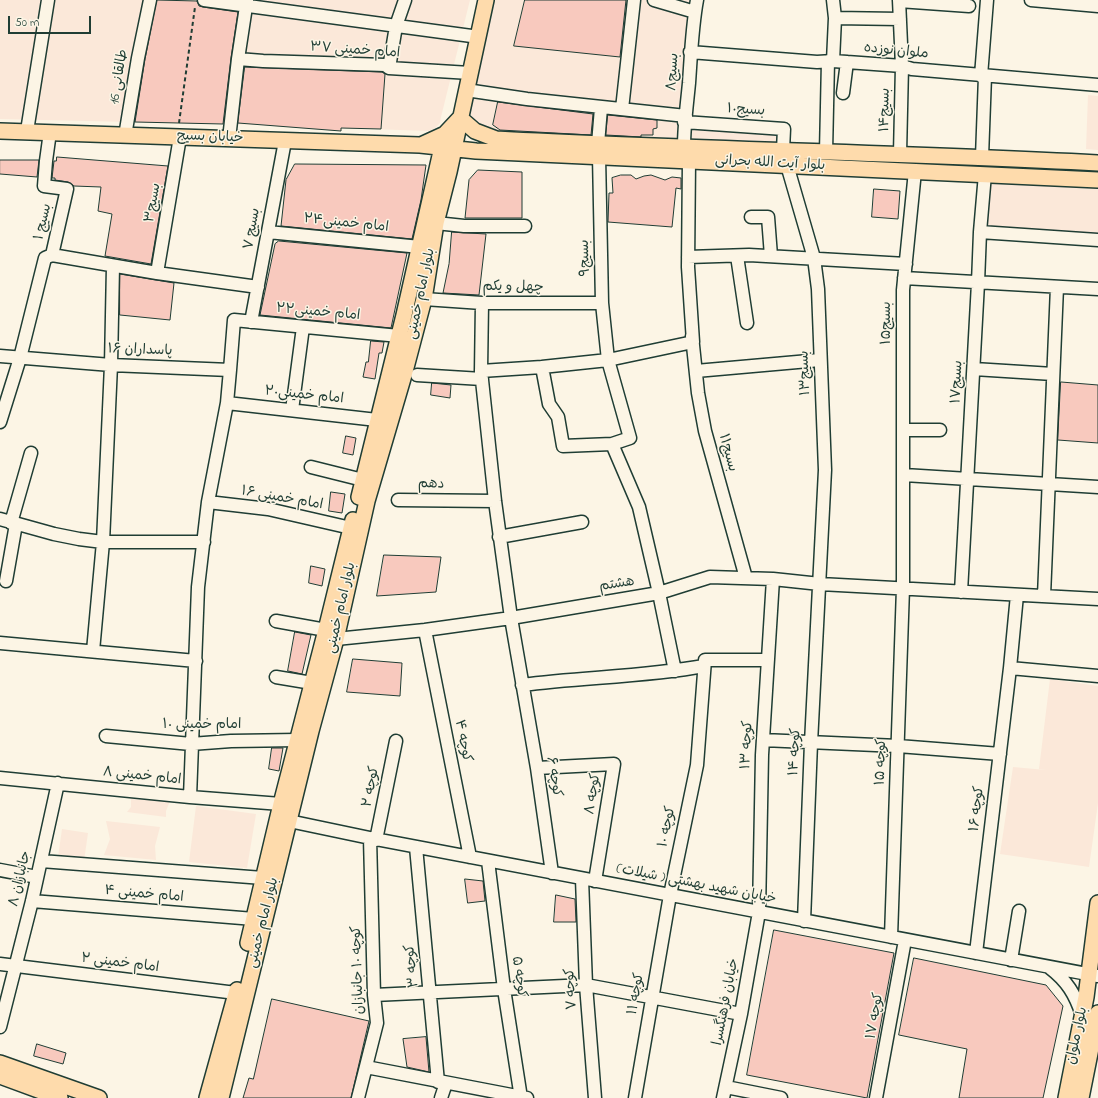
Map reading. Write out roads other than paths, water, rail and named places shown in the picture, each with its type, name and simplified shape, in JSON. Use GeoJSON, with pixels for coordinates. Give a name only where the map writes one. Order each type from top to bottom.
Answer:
{"type":"FeatureCollection","features":[{"type":"Feature","properties":{"kind":"main road","name":"بلوار امام خمینی"},"geometry":{"type":"LineString","coordinates":[[221,1098],[236,994],[263,878],[312,683],[331,635],[404,375],[420,247],[448,148],[460,118],[486,0]]}},
{"type":"Feature","properties":{"kind":"main road","name":"بلوار آیت الله بحرانی"},"geometry":{"type":"LineString","coordinates":[[460,118],[475,131],[496,139],[537,147]]}},
{"type":"Feature","properties":{"kind":"main road"},"geometry":{"type":"LineString","coordinates":[[420,145],[445,134],[460,118]]}},
{"type":"Feature","properties":{"kind":"main road","name":"خیابان بسیج"},"geometry":{"type":"LineString","coordinates":[[0,130],[125,136],[180,130],[229,139],[420,145]]}},
{"type":"Feature","properties":{"kind":"main road","name":"بلوار آیت الله بحرانی"},"geometry":{"type":"LineString","coordinates":[[420,145],[476,151],[537,147],[686,154],[787,165],[1098,180]]}},
{"type":"Feature","properties":{"kind":"main road","name":"بلوار امام خمینی"},"geometry":{"type":"LineString","coordinates":[[207,1098],[230,1037],[289,821],[311,731],[351,528],[399,336],[424,299],[436,223],[449,172],[448,148]]}},
{"type":"Feature","properties":{"kind":"main road","name":"بلوار آیت الله بحرانی"},"geometry":{"type":"LineString","coordinates":[[686,154],[783,150],[982,157],[1098,163]]}},
{"type":"Feature","properties":{"kind":"main road"},"geometry":{"type":"LineString","coordinates":[[449,172],[460,157],[476,151]]}},
{"type":"Feature","properties":{"kind":"main road"},"geometry":{"type":"LineString","coordinates":[[1024,159],[1024,176]]}},
{"type":"Feature","properties":{"kind":"main road","name":"بلوار ملوان"},"geometry":{"type":"LineString","coordinates":[[1066,1098],[1082,1015],[1094,975],[1098,903]]}},
{"type":"Feature","properties":{"kind":"main road","name":"بلوار ملوان"},"geometry":{"type":"LineString","coordinates":[[1081,1098],[1098,1014]]}},
{"type":"Feature","properties":{"kind":"main road"},"geometry":{"type":"LineString","coordinates":[[0,1063],[99,1098]]}},
{"type":"Feature","properties":{"kind":"main road"},"geometry":{"type":"LineString","coordinates":[[0,1076],[38,1094],[60,1098]]}},
{"type":"Feature","properties":{"kind":"street"},"geometry":{"type":"LineString","coordinates":[[27,131],[48,0]]}},
{"type":"Feature","properties":{"kind":"street","name":"طالقانی 16"},"geometry":{"type":"LineString","coordinates":[[125,136],[138,58],[150,0]]}},
{"type":"Feature","properties":{"kind":"street"},"geometry":{"type":"LineString","coordinates":[[204,0],[246,3],[478,38]]}},
{"type":"Feature","properties":{"kind":"street"},"geometry":{"type":"LineString","coordinates":[[389,68],[396,26],[405,0]]}},
{"type":"Feature","properties":{"kind":"street"},"geometry":{"type":"LineString","coordinates":[[622,109],[634,0]]}},
{"type":"Feature","properties":{"kind":"street"},"geometry":{"type":"LineString","coordinates":[[654,0],[696,6]]}},
{"type":"Feature","properties":{"kind":"street"},"geometry":{"type":"LineString","coordinates":[[826,152],[830,61],[835,18],[833,0]]}},
{"type":"Feature","properties":{"kind":"street"},"geometry":{"type":"LineString","coordinates":[[899,0],[969,6]]}},
{"type":"Feature","properties":{"kind":"street","name":"بسیج۱۴"},"geometry":{"type":"LineString","coordinates":[[899,0],[902,66],[900,154]]}},
{"type":"Feature","properties":{"kind":"street"},"geometry":{"type":"LineString","coordinates":[[982,157],[986,0]]}},
{"type":"Feature","properties":{"kind":"street"},"geometry":{"type":"LineString","coordinates":[[1031,0],[1098,6]]}},
{"type":"Feature","properties":{"kind":"street"},"geometry":{"type":"LineString","coordinates":[[229,139],[246,3]]}},
{"type":"Feature","properties":{"kind":"street","name":"بسیج۸"},"geometry":{"type":"LineString","coordinates":[[686,154],[685,118],[690,52],[696,6]]}},
{"type":"Feature","properties":{"kind":"street"},"geometry":{"type":"LineString","coordinates":[[835,18],[900,19]]}},
{"type":"Feature","properties":{"kind":"street","name":"ملوان نوزده"},"geometry":{"type":"LineString","coordinates":[[690,52],[817,62],[830,61],[902,66],[912,69],[983,76],[1098,85]]}},
{"type":"Feature","properties":{"kind":"street","name":"امام خمینی ۳۷"},"geometry":{"type":"LineString","coordinates":[[238,58],[263,61],[385,65],[389,68],[470,73]]}},
{"type":"Feature","properties":{"kind":"street"},"geometry":{"type":"LineString","coordinates":[[843,93],[847,62]]}},
{"type":"Feature","properties":{"kind":"street"},"geometry":{"type":"LineString","coordinates":[[466,90],[685,118]]}},
{"type":"Feature","properties":{"kind":"street","name":"بسیج۹"},"geometry":{"type":"LineString","coordinates":[[601,108],[599,150],[602,303],[608,360],[630,438],[612,444]]}},
{"type":"Feature","properties":{"kind":"street","name":"بسیج۱۰"},"geometry":{"type":"LineString","coordinates":[[685,118],[784,129],[783,150]]}},
{"type":"Feature","properties":{"kind":"street","name":"بسیج۳"},"geometry":{"type":"LineString","coordinates":[[157,273],[180,130]]}},
{"type":"Feature","properties":{"kind":"street","name":"بسیج ۱"},"geometry":{"type":"LineString","coordinates":[[50,132],[44,186],[67,189],[52,256],[258,287]]}},
{"type":"Feature","properties":{"kind":"street","name":"بسیج ۷"},"geometry":{"type":"LineString","coordinates":[[251,322],[285,141]]}},
{"type":"Feature","properties":{"kind":"street","name":"بسیج۱۱"},"geometry":{"type":"LineString","coordinates":[[686,154],[688,257],[692,338],[698,393],[705,431],[746,578]]}},
{"type":"Feature","properties":{"kind":"street","name":"بسیج۱۳"},"geometry":{"type":"LineString","coordinates":[[787,165],[814,258],[818,289],[825,470],[820,584]]}},
{"type":"Feature","properties":{"kind":"street","name":"بسیج۱۵"},"geometry":{"type":"LineString","coordinates":[[904,475],[903,290],[915,171]]}},
{"type":"Feature","properties":{"kind":"street","name":"بسیج۱۷"},"geometry":{"type":"LineString","coordinates":[[961,592],[974,370],[980,232],[985,174]]}},
{"type":"Feature","properties":{"kind":"street"},"geometry":{"type":"LineString","coordinates":[[750,217],[768,217],[772,256]]}},
{"type":"Feature","properties":{"kind":"street"},"geometry":{"type":"LineString","coordinates":[[436,223],[464,226],[525,226]]}},
{"type":"Feature","properties":{"kind":"street","name":"امام خمینی۲۴"},"geometry":{"type":"LineString","coordinates":[[268,232],[420,247]]}},
{"type":"Feature","properties":{"kind":"street"},"geometry":{"type":"LineString","coordinates":[[980,232],[1098,240]]}},
{"type":"Feature","properties":{"kind":"street"},"geometry":{"type":"LineString","coordinates":[[0,422],[20,358],[45,258],[52,256]]}},
{"type":"Feature","properties":{"kind":"street"},"geometry":{"type":"LineString","coordinates":[[737,256],[746,323]]}},
{"type":"Feature","properties":{"kind":"street"},"geometry":{"type":"LineString","coordinates":[[688,257],[772,256],[906,264]]}},
{"type":"Feature","properties":{"kind":"street"},"geometry":{"type":"LineString","coordinates":[[93,651],[103,542],[111,365],[113,266]]}},
{"type":"Feature","properties":{"kind":"street"},"geometry":{"type":"LineString","coordinates":[[904,278],[1098,288]]}},
{"type":"Feature","properties":{"kind":"street"},"geometry":{"type":"LineString","coordinates":[[1044,596],[1057,287]]}},
{"type":"Feature","properties":{"kind":"street","name":"چهل و یکم"},"geometry":{"type":"LineString","coordinates":[[424,299],[482,303],[602,303]]}},
{"type":"Feature","properties":{"kind":"street","name":"کوچه ۶"},"geometry":{"type":"LineString","coordinates":[[482,303],[481,375],[499,537],[522,685],[537,768],[552,873]]}},
{"type":"Feature","properties":{"kind":"street","name":"امام خمینی۲۲"},"geometry":{"type":"LineString","coordinates":[[230,370],[234,320],[399,336]]}},
{"type":"Feature","properties":{"kind":"street"},"geometry":{"type":"LineString","coordinates":[[292,410],[303,327]]}},
{"type":"Feature","properties":{"kind":"street"},"geometry":{"type":"LineString","coordinates":[[418,375],[481,375],[608,360],[692,338]]}},
{"type":"Feature","properties":{"kind":"street","name":"پاسداران ۱۶"},"geometry":{"type":"LineString","coordinates":[[0,356],[111,365],[230,370]]}},
{"type":"Feature","properties":{"kind":"street"},"geometry":{"type":"LineString","coordinates":[[696,371],[820,360]]}},
{"type":"Feature","properties":{"kind":"street"},"geometry":{"type":"LineString","coordinates":[[542,367],[549,404],[558,418],[563,446],[612,444],[639,507],[675,671]]}},
{"type":"Feature","properties":{"kind":"street"},"geometry":{"type":"LineString","coordinates":[[190,797],[198,587],[208,502],[227,403],[230,370]]}},
{"type":"Feature","properties":{"kind":"street"},"geometry":{"type":"LineString","coordinates":[[974,370],[1053,374]]}},
{"type":"Feature","properties":{"kind":"street","name":"امام خمینی۲۰"},"geometry":{"type":"LineString","coordinates":[[227,403],[377,420]]}},
{"type":"Feature","properties":{"kind":"street"},"geometry":{"type":"LineString","coordinates":[[904,430],[940,430]]}},
{"type":"Feature","properties":{"kind":"street"},"geometry":{"type":"LineString","coordinates":[[6,581],[9,522],[31,453]]}},
{"type":"Feature","properties":{"kind":"street"},"geometry":{"type":"LineString","coordinates":[[311,467],[363,480]]}},
{"type":"Feature","properties":{"kind":"street"},"geometry":{"type":"LineString","coordinates":[[904,475],[1098,487]]}},
{"type":"Feature","properties":{"kind":"street","name":"کوچه ۱۵"},"geometry":{"type":"LineString","coordinates":[[891,937],[904,588],[904,475]]}},
{"type":"Feature","properties":{"kind":"street","name":"دهم"},"geometry":{"type":"LineString","coordinates":[[398,500],[495,501]]}},
{"type":"Feature","properties":{"kind":"street","name":"امام خمینی ۱۶"},"geometry":{"type":"LineString","coordinates":[[208,502],[268,509],[351,528]]}},
{"type":"Feature","properties":{"kind":"street"},"geometry":{"type":"LineString","coordinates":[[9,522],[54,534],[103,542],[204,542]]}},
{"type":"Feature","properties":{"kind":"street"},"geometry":{"type":"LineString","coordinates":[[499,537],[582,522]]}},
{"type":"Feature","properties":{"kind":"street","name":"هشتم"},"geometry":{"type":"LineString","coordinates":[[276,621],[331,635],[425,630],[511,618],[659,593],[710,577],[773,579],[820,584],[1098,599]]}},
{"type":"Feature","properties":{"kind":"street","name":"کوچه ۱۳"},"geometry":{"type":"LineString","coordinates":[[759,912],[763,740],[773,579]]}},
{"type":"Feature","properties":{"kind":"street","name":"کوچه ۱۴"},"geometry":{"type":"LineString","coordinates":[[804,921],[811,743],[820,584]]}},
{"type":"Feature","properties":{"kind":"street","name":"کوچه ۱۶"},"geometry":{"type":"LineString","coordinates":[[976,953],[1010,668],[1017,595]]}},
{"type":"Feature","properties":{"kind":"street","name":"کوچه ۴"},"geometry":{"type":"LineString","coordinates":[[425,630],[470,857]]}},
{"type":"Feature","properties":{"kind":"street"},"geometry":{"type":"LineString","coordinates":[[0,643],[196,661]]}},
{"type":"Feature","properties":{"kind":"street"},"geometry":{"type":"LineString","coordinates":[[522,685],[562,680],[675,671],[704,666],[705,660],[768,660]]}},
{"type":"Feature","properties":{"kind":"street","name":"کوچه ۱۰"},"geometry":{"type":"LineString","coordinates":[[670,895],[696,765],[704,666]]}},
{"type":"Feature","properties":{"kind":"street"},"geometry":{"type":"LineString","coordinates":[[1010,668],[1098,676]]}},
{"type":"Feature","properties":{"kind":"street"},"geometry":{"type":"LineString","coordinates":[[276,677],[312,683]]}},
{"type":"Feature","properties":{"kind":"street","name":"امام خمینی ۱۰"},"geometry":{"type":"LineString","coordinates":[[106,736],[191,744],[231,741],[298,740]]}},
{"type":"Feature","properties":{"kind":"street"},"geometry":{"type":"LineString","coordinates":[[763,740],[898,746],[1000,754]]}},
{"type":"Feature","properties":{"kind":"street","name":"کوچه ۲"},"geometry":{"type":"LineString","coordinates":[[373,839],[396,741]]}},
{"type":"Feature","properties":{"kind":"street","name":"کوچه ۸"},"geometry":{"type":"LineString","coordinates":[[537,768],[614,764],[596,881]]}},
{"type":"Feature","properties":{"kind":"street","name":"امام خمینی ۸"},"geometry":{"type":"LineString","coordinates":[[0,778],[190,797],[281,804]]}},
{"type":"Feature","properties":{"kind":"street","name":"جانبازان ۸"},"geometry":{"type":"LineString","coordinates":[[0,1027],[32,901],[58,783]]}},
{"type":"Feature","properties":{"kind":"street","name":"خیابان شهید بهشتی ( شیلات)"},"geometry":{"type":"LineString","coordinates":[[289,821],[373,839],[582,879],[1094,975]]}},
{"type":"Feature","properties":{"kind":"street","name":"کوچه ۱۰ جانبازان"},"geometry":{"type":"LineString","coordinates":[[358,1098],[377,1023],[374,995],[373,839]]}},
{"type":"Feature","properties":{"kind":"street","name":"کوچه ۳"},"geometry":{"type":"LineString","coordinates":[[416,847],[430,992],[442,1083]]}},
{"type":"Feature","properties":{"kind":"street"},"geometry":{"type":"LineString","coordinates":[[41,861],[263,878]]}},
{"type":"Feature","properties":{"kind":"street","name":"کوچه ۵"},"geometry":{"type":"LineString","coordinates":[[488,861],[504,989],[523,1098]]}},
{"type":"Feature","properties":{"kind":"street"},"geometry":{"type":"LineString","coordinates":[[0,870],[37,877]]}},
{"type":"Feature","properties":{"kind":"street","name":"کوچه ۷"},"geometry":{"type":"LineString","coordinates":[[582,879],[586,985],[595,1098]]}},
{"type":"Feature","properties":{"kind":"street","name":"کوچه ۱۱"},"geometry":{"type":"LineString","coordinates":[[635,1098],[670,895]]}},
{"type":"Feature","properties":{"kind":"street","name":"امام خمینی ۴"},"geometry":{"type":"LineString","coordinates":[[32,901],[254,919]]}},
{"type":"Feature","properties":{"kind":"street"},"geometry":{"type":"LineString","coordinates":[[1012,960],[1018,911]]}},
{"type":"Feature","properties":{"kind":"street","name":"خیابان فرهنگسرا"},"geometry":{"type":"LineString","coordinates":[[724,1092],[741,1014],[759,912]]}},
{"type":"Feature","properties":{"kind":"street","name":"کوچه ۱۷"},"geometry":{"type":"LineString","coordinates":[[876,1098],[905,940]]}},
{"type":"Feature","properties":{"kind":"street","name":"امام خمینی ۲"},"geometry":{"type":"LineString","coordinates":[[0,964],[236,994]]}},
{"type":"Feature","properties":{"kind":"street"},"geometry":{"type":"LineString","coordinates":[[1048,967],[1062,977],[1068,985],[1078,1002],[1082,1015]]}},
{"type":"Feature","properties":{"kind":"street"},"geometry":{"type":"LineString","coordinates":[[374,995],[586,985],[741,1014]]}},
{"type":"Feature","properties":{"kind":"street"},"geometry":{"type":"LineString","coordinates":[[366,1067],[523,1098]]}},
{"type":"Feature","properties":{"kind":"street"},"geometry":{"type":"LineString","coordinates":[[441,1098],[442,1083]]}},
{"type":"Feature","properties":{"kind":"street"},"geometry":{"type":"LineString","coordinates":[[724,1092],[781,1098]]}}]}
